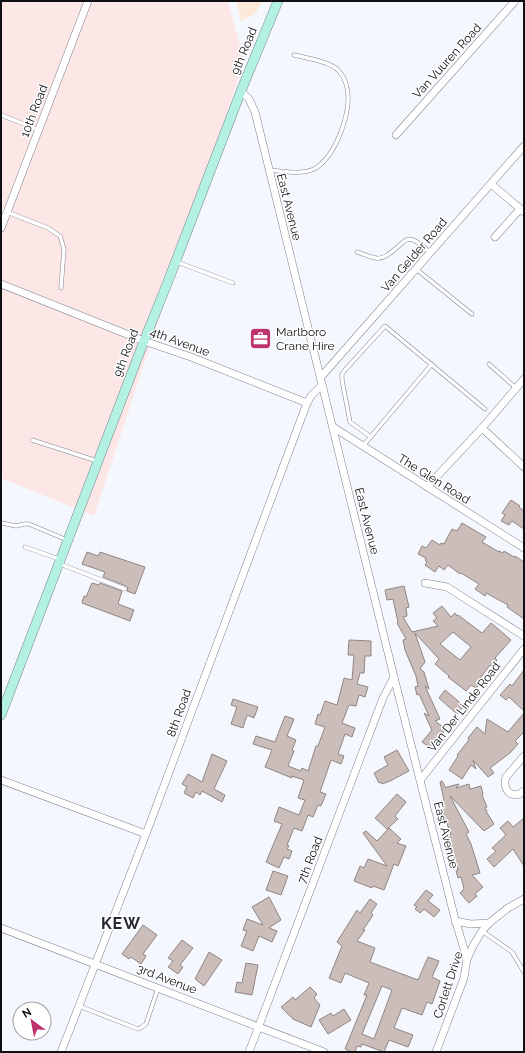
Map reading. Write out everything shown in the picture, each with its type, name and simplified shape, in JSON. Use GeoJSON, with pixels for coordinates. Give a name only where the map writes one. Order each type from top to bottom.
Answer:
{"type":"FeatureCollection","features":[{"type":"Feature","properties":{"kind":"main road","name":"9th Road"},"geometry":{"type":"LineString","coordinates":[[1,715],[144,341],[176,262],[241,91],[278,1]]}},
{"type":"Feature","properties":{"kind":"street","name":"10th Road"},"geometry":{"type":"LineString","coordinates":[[1,228],[88,1]]}},
{"type":"Feature","properties":{"kind":"street","name":"Van Vuuren Road"},"geometry":{"type":"LineString","coordinates":[[396,135],[515,1]]}},
{"type":"Feature","properties":{"kind":"street","name":"East Avenue"},"geometry":{"type":"LineString","coordinates":[[241,91],[249,99],[253,106],[394,677],[421,779],[455,920],[467,959]]}},
{"type":"Feature","properties":{"kind":"street","name":"Van Gelder Road"},"geometry":{"type":"LineString","coordinates":[[320,378],[524,146]]}},
{"type":"Feature","properties":{"kind":"street"},"geometry":{"type":"LineString","coordinates":[[491,184],[522,211],[495,237]]}},
{"type":"Feature","properties":{"kind":"street","name":"4th Avenue"},"geometry":{"type":"LineString","coordinates":[[1,284],[144,341],[190,357],[307,403]]}},
{"type":"Feature","properties":{"kind":"street"},"geometry":{"type":"LineString","coordinates":[[427,488],[524,379]]}},
{"type":"Feature","properties":{"kind":"street","name":"8th Road"},"geometry":{"type":"LineString","coordinates":[[61,1052],[146,834],[307,403],[311,396],[322,385]]}},
{"type":"Feature","properties":{"kind":"street","name":"The Glen Road"},"geometry":{"type":"LineString","coordinates":[[333,428],[524,548]]}},
{"type":"Feature","properties":{"kind":"street"},"geometry":{"type":"LineString","coordinates":[[482,428],[524,467]]}},
{"type":"Feature","properties":{"kind":"street"},"geometry":{"type":"LineString","coordinates":[[425,583],[447,587],[524,636]]}},
{"type":"Feature","properties":{"kind":"street","name":"Van Der Linde Road"},"geometry":{"type":"LineString","coordinates":[[421,779],[524,649]]}},
{"type":"Feature","properties":{"kind":"street","name":"7th Road"},"geometry":{"type":"LineString","coordinates":[[249,1052],[383,698],[394,677]]}},
{"type":"Feature","properties":{"kind":"street"},"geometry":{"type":"LineString","coordinates":[[524,756],[506,777],[505,781],[507,790],[510,794],[518,795],[524,791]]}},
{"type":"Feature","properties":{"kind":"street"},"geometry":{"type":"LineString","coordinates":[[1,780],[146,834]]}},
{"type":"Feature","properties":{"kind":"street","name":"Corlett Drive"},"geometry":{"type":"LineString","coordinates":[[436,1052],[464,978],[467,959],[482,931],[489,923],[508,908],[524,898]]}},
{"type":"Feature","properties":{"kind":"street"},"geometry":{"type":"LineString","coordinates":[[455,920],[471,924],[489,923]]}},
{"type":"Feature","properties":{"kind":"street","name":"3rd Avenue"},"geometry":{"type":"LineString","coordinates":[[1,928],[324,1052]]}},
{"type":"Feature","properties":{"kind":"lane"},"geometry":{"type":"LineString","coordinates":[[269,170],[308,171],[320,165],[335,146],[348,107],[348,88],[343,76],[336,69],[331,65],[294,55]]}},
{"type":"Feature","properties":{"kind":"lane"},"geometry":{"type":"LineString","coordinates":[[1,115],[39,130]]}},
{"type":"Feature","properties":{"kind":"lane"},"geometry":{"type":"LineString","coordinates":[[7,212],[48,228],[60,236],[64,249],[61,288]]}},
{"type":"Feature","properties":{"kind":"lane"},"geometry":{"type":"LineString","coordinates":[[357,252],[375,258],[381,258],[408,239],[416,242],[431,253]]}},
{"type":"Feature","properties":{"kind":"lane"},"geometry":{"type":"LineString","coordinates":[[176,262],[233,283]]}},
{"type":"Feature","properties":{"kind":"lane"},"geometry":{"type":"LineString","coordinates":[[416,269],[472,314]]}},
{"type":"Feature","properties":{"kind":"lane"},"geometry":{"type":"LineString","coordinates":[[371,437],[350,422],[342,374],[385,326],[485,409]]}},
{"type":"Feature","properties":{"kind":"lane"},"geometry":{"type":"LineString","coordinates":[[363,447],[432,364]]}},
{"type":"Feature","properties":{"kind":"lane"},"geometry":{"type":"LineString","coordinates":[[489,364],[516,388]]}},
{"type":"Feature","properties":{"kind":"lane"},"geometry":{"type":"LineString","coordinates":[[32,440],[98,461]]}},
{"type":"Feature","properties":{"kind":"lane"},"geometry":{"type":"LineString","coordinates":[[2,523],[16,526],[29,524],[68,541]]}},
{"type":"Feature","properties":{"kind":"lane"},"geometry":{"type":"LineString","coordinates":[[25,547],[125,589]]}},
{"type":"Feature","properties":{"kind":"lane"},"geometry":{"type":"LineString","coordinates":[[482,931],[509,949],[524,972]]}},
{"type":"Feature","properties":{"kind":"lane"},"geometry":{"type":"LineString","coordinates":[[79,1006],[138,1029],[142,1028],[146,1024],[158,988]]}},
{"type":"Feature","properties":{"kind":"shaded area"},"geometry":{"type":"Polygon","coordinates":[[[1,1],[228,1],[244,61],[94,516],[1,478],[1,1]]]}},
{"type":"Feature","properties":{"kind":"shaded area"},"geometry":{"type":"Polygon","coordinates":[[[236,1],[262,1],[255,14],[241,21],[236,1]]]}},
{"type":"Feature","properties":{"kind":"building"},"geometry":{"type":"Polygon","coordinates":[[[511,500],[520,506],[519,507],[524,511],[524,529],[512,521],[509,525],[501,521],[505,515],[502,513],[511,500]]]}},
{"type":"Feature","properties":{"kind":"building"},"geometry":{"type":"Polygon","coordinates":[[[462,523],[486,537],[482,542],[499,552],[503,553],[504,551],[524,562],[524,619],[507,607],[508,605],[486,593],[485,596],[475,589],[479,584],[461,573],[460,574],[448,565],[444,570],[439,566],[435,572],[425,565],[427,562],[425,560],[426,558],[418,554],[422,546],[426,548],[432,540],[440,545],[441,543],[444,544],[452,529],[457,531],[462,523]]]}},
{"type":"Feature","properties":{"kind":"building"},"geometry":{"type":"Polygon","coordinates":[[[87,552],[98,556],[100,552],[145,567],[135,594],[127,591],[128,588],[126,586],[103,577],[105,572],[82,564],[87,552]]]}},
{"type":"Feature","properties":{"kind":"building"},"geometry":{"type":"Polygon","coordinates":[[[92,583],[99,585],[100,583],[122,591],[118,604],[134,610],[130,621],[82,603],[84,596],[86,597],[92,583]]]}},
{"type":"Feature","properties":{"kind":"building"},"geometry":{"type":"Polygon","coordinates":[[[404,586],[409,607],[406,608],[407,616],[403,617],[412,632],[438,626],[433,621],[437,618],[433,613],[442,606],[451,617],[455,613],[457,616],[458,615],[482,633],[491,623],[511,640],[495,658],[497,660],[492,667],[490,665],[478,681],[481,683],[476,688],[471,685],[466,691],[448,677],[449,676],[435,664],[439,659],[415,633],[425,662],[420,669],[424,672],[429,689],[425,686],[440,719],[435,721],[446,729],[431,748],[422,742],[432,730],[424,713],[429,716],[419,694],[417,695],[415,687],[418,686],[416,676],[405,650],[403,640],[406,639],[397,623],[393,599],[387,600],[385,590],[404,586]],[[453,632],[440,644],[460,660],[471,647],[453,632]]]}},
{"type":"Feature","properties":{"kind":"building"},"geometry":{"type":"Polygon","coordinates":[[[349,640],[371,641],[371,656],[365,656],[364,673],[360,673],[357,684],[368,687],[365,697],[359,695],[356,706],[349,705],[342,723],[355,728],[352,737],[345,734],[338,754],[344,756],[341,764],[331,760],[320,792],[326,794],[321,806],[318,805],[313,817],[308,815],[302,831],[294,828],[287,845],[289,846],[287,849],[292,851],[289,859],[284,857],[279,868],[266,862],[282,824],[274,821],[279,807],[299,815],[305,800],[298,798],[304,780],[292,776],[292,778],[265,767],[272,750],[253,744],[256,736],[275,742],[285,716],[294,719],[287,736],[296,740],[292,750],[294,751],[288,766],[301,771],[302,768],[308,771],[316,746],[318,746],[325,727],[315,724],[318,714],[320,715],[325,701],[337,705],[344,678],[352,680],[354,655],[348,655],[349,640]]]}},
{"type":"Feature","properties":{"kind":"building"},"geometry":{"type":"Polygon","coordinates":[[[524,670],[524,711],[509,697],[506,700],[500,695],[510,684],[512,686],[524,670]]]}},
{"type":"Feature","properties":{"kind":"building"},"geometry":{"type":"Polygon","coordinates":[[[445,690],[464,706],[457,714],[439,698],[445,690]]]}},
{"type":"Feature","properties":{"kind":"building"},"geometry":{"type":"Polygon","coordinates":[[[233,699],[258,707],[254,718],[247,715],[243,728],[231,724],[237,707],[231,705],[233,699]]]}},
{"type":"Feature","properties":{"kind":"building"},"geometry":{"type":"Polygon","coordinates":[[[524,713],[524,732],[515,741],[518,744],[510,753],[490,768],[494,773],[488,777],[473,760],[476,769],[471,765],[462,779],[449,770],[458,756],[457,755],[469,740],[468,738],[477,727],[485,734],[487,719],[508,732],[524,713]]]}},
{"type":"Feature","properties":{"kind":"building"},"geometry":{"type":"Polygon","coordinates":[[[397,750],[409,771],[390,781],[382,784],[381,782],[379,783],[374,773],[388,765],[384,757],[397,750]]]}},
{"type":"Feature","properties":{"kind":"building"},"geometry":{"type":"Polygon","coordinates":[[[212,754],[227,761],[214,789],[225,795],[222,802],[202,791],[200,795],[196,792],[193,798],[184,793],[187,787],[182,784],[188,774],[202,782],[212,754]]]}},
{"type":"Feature","properties":{"kind":"building"},"geometry":{"type":"Polygon","coordinates":[[[442,781],[446,788],[459,784],[456,788],[469,784],[470,789],[481,786],[482,795],[487,807],[485,808],[486,811],[494,824],[484,831],[450,796],[469,832],[466,834],[471,844],[480,873],[472,875],[483,887],[475,894],[477,896],[469,903],[460,893],[464,889],[461,877],[458,878],[456,871],[458,870],[452,852],[454,851],[446,836],[451,834],[445,819],[441,801],[444,800],[440,782],[442,781]]]}},
{"type":"Feature","properties":{"kind":"building"},"geometry":{"type":"Polygon","coordinates":[[[397,794],[406,802],[395,816],[398,819],[387,829],[375,818],[397,794]]]}},
{"type":"Feature","properties":{"kind":"building"},"geometry":{"type":"Polygon","coordinates":[[[524,818],[524,866],[513,849],[494,867],[487,859],[496,851],[492,848],[506,835],[500,828],[508,821],[513,827],[524,818]]]}},
{"type":"Feature","properties":{"kind":"building"},"geometry":{"type":"Polygon","coordinates":[[[389,828],[401,839],[397,843],[406,846],[398,866],[394,864],[384,890],[373,886],[372,888],[354,881],[360,866],[364,868],[368,859],[387,866],[363,833],[366,831],[377,841],[389,828]]]}},
{"type":"Feature","properties":{"kind":"building"},"geometry":{"type":"Polygon","coordinates":[[[273,871],[288,876],[281,895],[266,890],[273,871]]]}},
{"type":"Feature","properties":{"kind":"building"},"geometry":{"type":"Polygon","coordinates":[[[426,890],[433,895],[428,901],[440,910],[434,917],[424,909],[420,913],[415,909],[417,907],[414,905],[426,890]]]}},
{"type":"Feature","properties":{"kind":"building"},"geometry":{"type":"Polygon","coordinates":[[[269,897],[281,920],[269,928],[277,931],[272,942],[259,936],[253,951],[241,946],[247,931],[243,930],[247,919],[263,925],[252,907],[269,897]]]}},
{"type":"Feature","properties":{"kind":"building"},"geometry":{"type":"Polygon","coordinates":[[[370,899],[377,904],[371,913],[373,915],[363,930],[365,930],[357,941],[375,948],[370,962],[418,980],[428,957],[439,961],[432,977],[440,981],[432,1004],[427,1002],[422,1015],[402,1008],[394,1028],[413,1035],[408,1047],[389,1040],[384,1052],[362,1044],[361,1047],[357,1046],[355,1052],[345,1049],[367,995],[364,995],[369,983],[345,973],[341,983],[329,978],[342,946],[337,942],[357,910],[360,913],[370,899]],[[382,986],[362,1034],[374,1039],[392,990],[382,986]]]}},
{"type":"Feature","properties":{"kind":"building"},"geometry":{"type":"Polygon","coordinates":[[[143,925],[157,935],[143,954],[146,956],[141,964],[131,957],[129,959],[122,954],[143,925]]]}},
{"type":"Feature","properties":{"kind":"building"},"geometry":{"type":"Polygon","coordinates":[[[182,940],[193,948],[180,965],[183,967],[178,974],[168,967],[173,961],[168,958],[182,940]]]}},
{"type":"Feature","properties":{"kind":"building"},"geometry":{"type":"Polygon","coordinates":[[[209,952],[222,960],[204,986],[195,979],[209,952]]]}},
{"type":"Feature","properties":{"kind":"building"},"geometry":{"type":"Polygon","coordinates":[[[246,963],[258,965],[252,995],[235,992],[237,982],[242,983],[246,963]]]}},
{"type":"Feature","properties":{"kind":"building"},"geometry":{"type":"Polygon","coordinates":[[[310,987],[317,994],[314,998],[320,1005],[311,1027],[293,1019],[281,1007],[293,997],[295,1000],[310,987]]]}},
{"type":"Feature","properties":{"kind":"building"},"geometry":{"type":"Polygon","coordinates":[[[344,1009],[351,1020],[328,1034],[319,1020],[331,1013],[333,1016],[344,1009]]]}},
{"type":"Feature","properties":{"kind":"place","name":"Marlboro Crane Hire"},"geometry":{"type":"Point","coordinates":[260,339]}},
{"type":"Feature","properties":{"kind":"district","name":"KEW"},"geometry":{"type":"Point","coordinates":[121,923]}}]}
